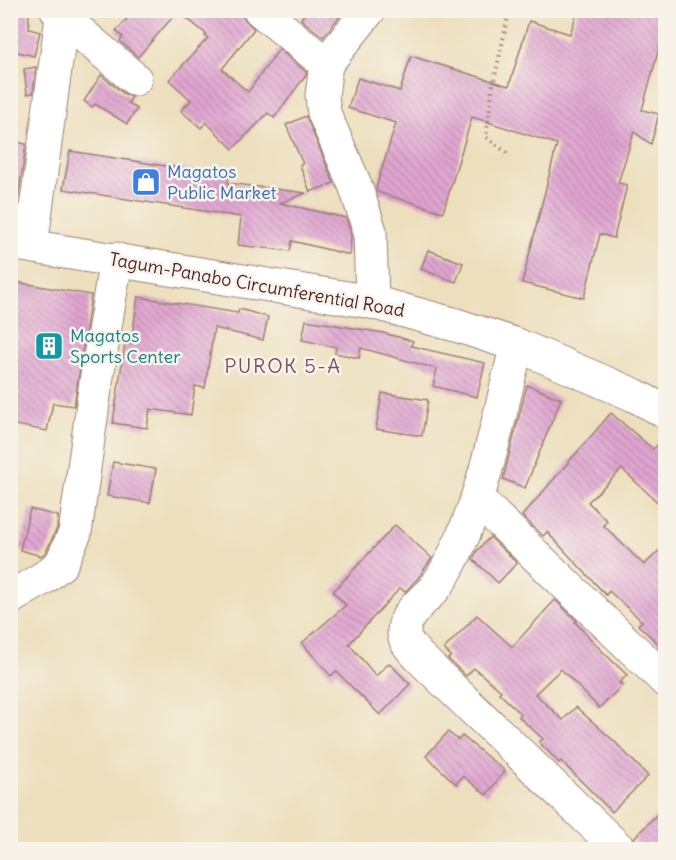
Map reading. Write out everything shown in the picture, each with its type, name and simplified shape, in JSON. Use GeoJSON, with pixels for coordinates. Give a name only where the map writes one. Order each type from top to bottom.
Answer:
{"type":"FeatureCollection","features":[{"type":"Feature","properties":{"kind":"main road"},"geometry":{"type":"LineString","coordinates":[[260,10],[326,64]]}},
{"type":"Feature","properties":{"kind":"main road"},"geometry":{"type":"LineString","coordinates":[[369,10],[326,64],[322,96],[324,113],[355,185],[370,231],[372,302]]}},
{"type":"Feature","properties":{"kind":"main road"},"geometry":{"type":"LineString","coordinates":[[59,14],[135,79]]}},
{"type":"Feature","properties":{"kind":"main road"},"geometry":{"type":"LineString","coordinates":[[21,244],[59,14]]}},
{"type":"Feature","properties":{"kind":"main road","name":"Tagum-Panabo Circumferential Road"},"geometry":{"type":"LineString","coordinates":[[21,244],[372,302],[456,325],[517,345],[634,395],[666,412]]}},
{"type":"Feature","properties":{"kind":"main road"},"geometry":{"type":"LineString","coordinates":[[10,598],[45,577],[61,564],[75,533],[116,260]]}},
{"type":"Feature","properties":{"kind":"main road"},"geometry":{"type":"LineString","coordinates":[[517,345],[477,499],[448,567],[434,589],[411,613],[404,630],[407,644],[620,849]]}},
{"type":"Feature","properties":{"kind":"main road"},"geometry":{"type":"LineString","coordinates":[[477,499],[666,681]]}},
{"type":"Feature","properties":{"kind":"path"},"geometry":{"type":"LineString","coordinates":[[507,153],[486,137],[492,90],[510,10]]}},
{"type":"Feature","properties":{"kind":"building"},"geometry":{"type":"Polygon","coordinates":[[[10,10],[29,10],[29,29],[40,32],[34,56],[10,50],[10,10]]]}},
{"type":"Feature","properties":{"kind":"building"},"geometry":{"type":"Polygon","coordinates":[[[135,10],[242,10],[243,17],[254,29],[222,69],[248,92],[279,49],[306,72],[306,75],[274,118],[268,113],[233,149],[206,122],[201,128],[181,111],[191,100],[169,80],[208,38],[206,34],[178,11],[138,57],[120,41],[123,37],[116,31],[135,10]]]}},
{"type":"Feature","properties":{"kind":"building"},"geometry":{"type":"Polygon","coordinates":[[[307,10],[332,10],[340,16],[323,37],[301,19],[307,10]]]}},
{"type":"Feature","properties":{"kind":"building"},"geometry":{"type":"Polygon","coordinates":[[[578,10],[666,10],[666,23],[642,110],[659,114],[651,144],[634,132],[618,183],[627,185],[614,238],[600,234],[584,298],[522,283],[557,144],[472,117],[443,212],[377,192],[376,188],[396,123],[348,108],[358,78],[400,91],[411,56],[509,86],[529,21],[570,34],[578,10]]]}},
{"type":"Feature","properties":{"kind":"building"},"geometry":{"type":"Polygon","coordinates":[[[36,67],[33,93],[27,94],[24,69],[36,67]]]}},
{"type":"Feature","properties":{"kind":"building"},"geometry":{"type":"Polygon","coordinates":[[[101,75],[123,93],[132,97],[128,103],[137,109],[127,124],[95,104],[92,107],[84,101],[101,75]]]}},
{"type":"Feature","properties":{"kind":"building"},"geometry":{"type":"Polygon","coordinates":[[[306,116],[334,183],[310,192],[300,165],[303,164],[286,125],[306,116]]]}},
{"type":"Feature","properties":{"kind":"building"},"geometry":{"type":"Polygon","coordinates":[[[10,141],[26,144],[18,200],[10,199],[10,141]]]}},
{"type":"Feature","properties":{"kind":"building"},"geometry":{"type":"Polygon","coordinates":[[[70,151],[229,176],[228,183],[306,193],[280,203],[346,218],[351,234],[350,255],[292,241],[290,251],[238,245],[241,217],[63,189],[70,151]]]}},
{"type":"Feature","properties":{"kind":"building"},"geometry":{"type":"Polygon","coordinates":[[[428,250],[463,263],[456,282],[421,269],[428,250]]]}},
{"type":"Feature","properties":{"kind":"building","name":"Magatos Sports Center"},"geometry":{"type":"Polygon","coordinates":[[[10,281],[91,295],[74,406],[53,403],[47,431],[10,424],[10,281]]]}},
{"type":"Feature","properties":{"kind":"building"},"geometry":{"type":"Polygon","coordinates":[[[138,297],[238,313],[239,309],[268,317],[263,340],[214,328],[205,388],[195,386],[191,415],[150,409],[147,428],[113,423],[125,343],[131,344],[138,297]]]}},
{"type":"Feature","properties":{"kind":"building"},"geometry":{"type":"Polygon","coordinates":[[[306,320],[383,333],[413,341],[411,346],[485,363],[477,397],[433,386],[437,369],[361,348],[359,358],[335,353],[336,347],[302,340],[306,320]]]}},
{"type":"Feature","properties":{"kind":"building"},"geometry":{"type":"Polygon","coordinates":[[[527,385],[561,399],[525,488],[503,479],[527,385]]]}},
{"type":"Feature","properties":{"kind":"building"},"geometry":{"type":"Polygon","coordinates":[[[382,393],[428,400],[422,436],[376,429],[382,393]]]}},
{"type":"Feature","properties":{"kind":"building"},"geometry":{"type":"Polygon","coordinates":[[[611,413],[653,449],[666,437],[666,510],[622,469],[588,502],[607,521],[603,525],[644,565],[666,544],[666,651],[638,625],[642,621],[609,591],[606,595],[547,532],[543,536],[522,516],[611,413]]]}},
{"type":"Feature","properties":{"kind":"building"},"geometry":{"type":"Polygon","coordinates":[[[113,462],[156,469],[150,503],[107,496],[113,462]]]}},
{"type":"Feature","properties":{"kind":"building"},"geometry":{"type":"Polygon","coordinates":[[[30,509],[58,516],[57,528],[46,552],[41,556],[20,550],[30,509]]]}},
{"type":"Feature","properties":{"kind":"building"},"geometry":{"type":"Polygon","coordinates":[[[395,525],[432,558],[405,592],[400,588],[349,644],[376,676],[389,663],[410,684],[380,715],[336,671],[331,676],[302,643],[346,605],[333,592],[395,525]]]}},
{"type":"Feature","properties":{"kind":"building"},"geometry":{"type":"Polygon","coordinates":[[[490,537],[517,563],[498,583],[473,559],[490,537]]]}},
{"type":"Feature","properties":{"kind":"building"},"geometry":{"type":"Polygon","coordinates":[[[555,600],[627,675],[619,683],[623,685],[599,708],[561,669],[535,694],[563,720],[576,707],[648,776],[612,812],[539,742],[543,739],[519,717],[521,714],[499,693],[501,691],[474,668],[466,676],[448,659],[451,656],[444,649],[477,615],[512,647],[555,600]]]}},
{"type":"Feature","properties":{"kind":"building"},"geometry":{"type":"Polygon","coordinates":[[[448,732],[458,740],[462,736],[505,771],[486,795],[463,776],[456,784],[426,756],[448,732]]]}},
{"type":"Feature","properties":{"kind":"building"},"geometry":{"type":"Polygon","coordinates":[[[666,805],[666,849],[638,849],[634,838],[666,805]]]}},
{"type":"Feature","properties":{"kind":"place","name":"Magatos Public Market"},"geometry":{"type":"Point","coordinates":[146,182]}},
{"type":"Feature","properties":{"kind":"place","name":"Magatos Sports Center"},"geometry":{"type":"Point","coordinates":[49,346]}},
{"type":"Feature","properties":{"kind":"district","name":"PUROK 5-A"},"geometry":{"type":"Point","coordinates":[283,366]}}]}
